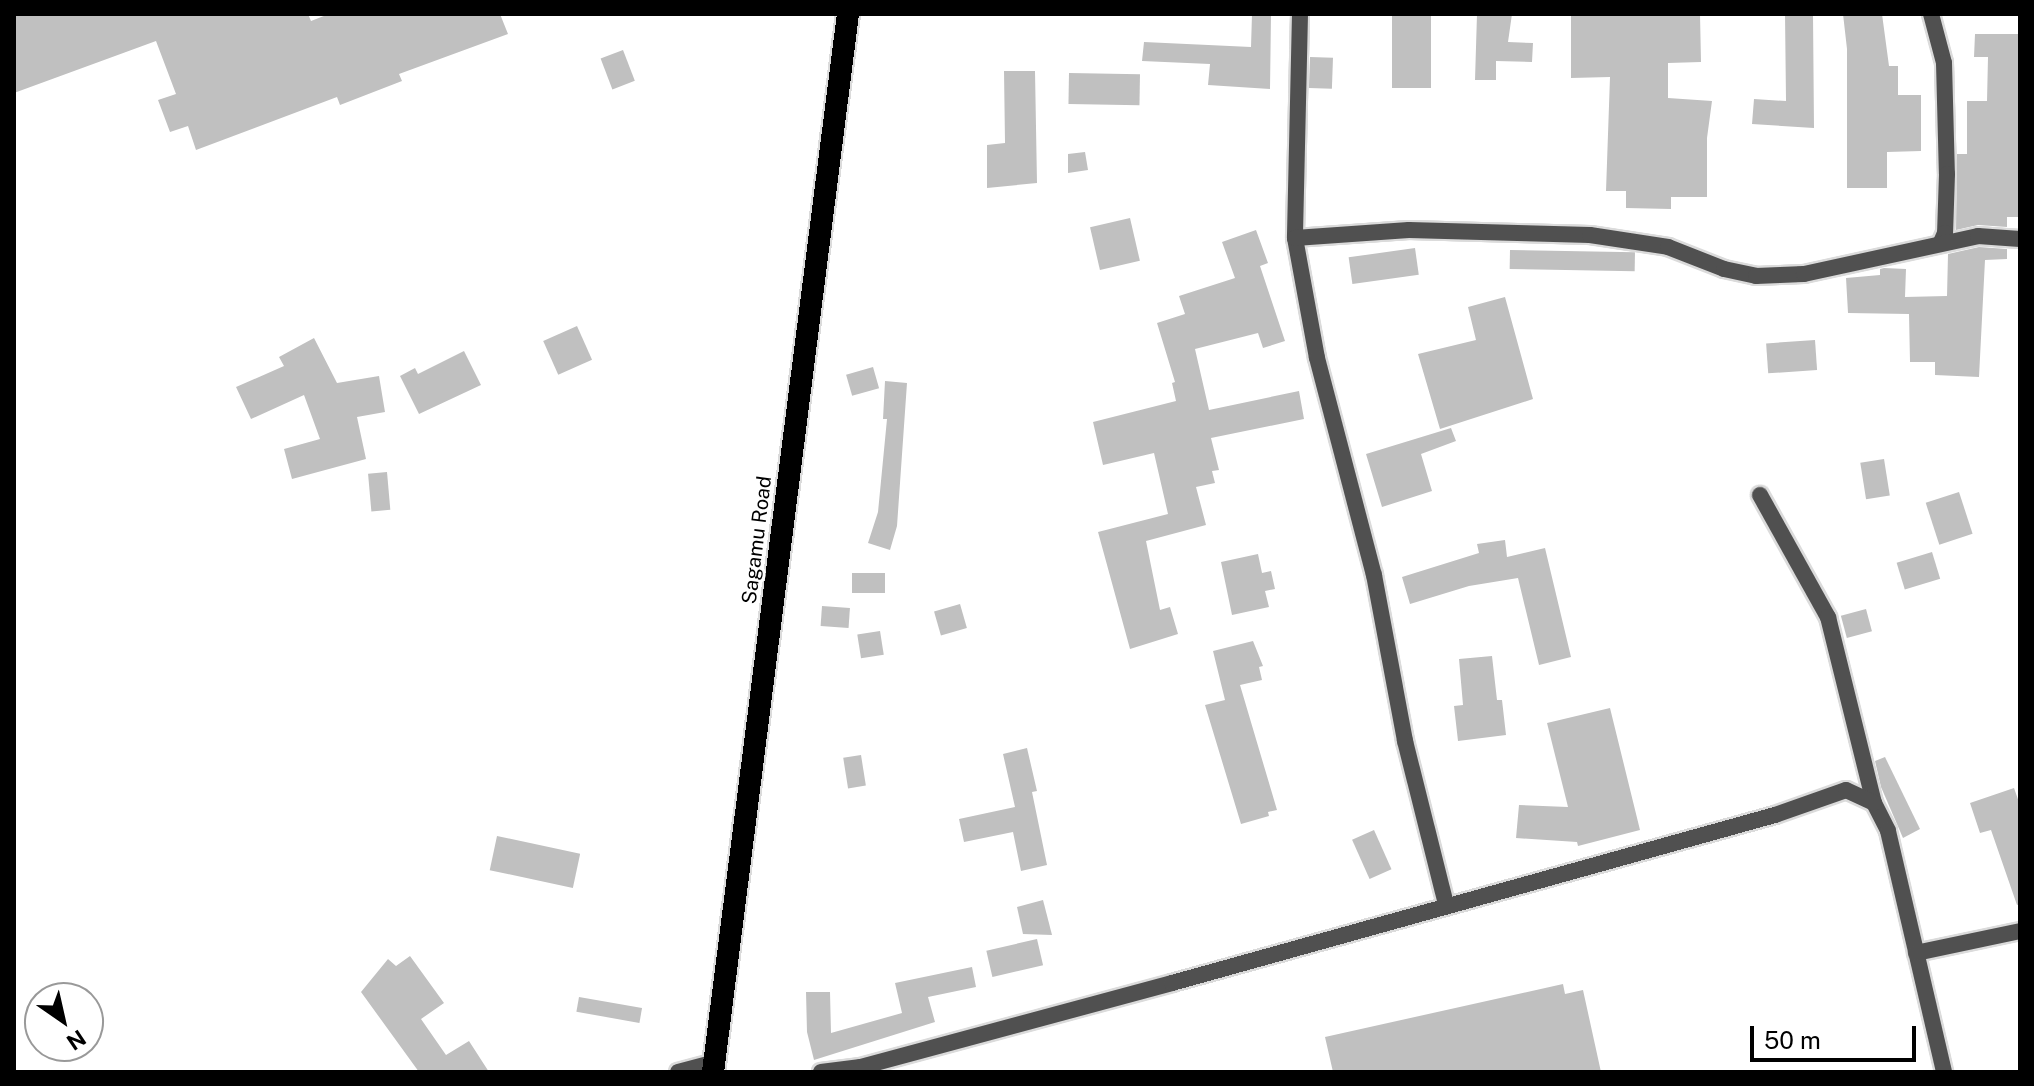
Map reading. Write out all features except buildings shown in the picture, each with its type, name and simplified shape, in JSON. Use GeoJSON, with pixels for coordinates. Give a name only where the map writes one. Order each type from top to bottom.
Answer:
{"type":"FeatureCollection","features":[{"type":"Feature","properties":{"kind":"highway","name":"Sagamu Road"},"geometry":{"type":"LineString","coordinates":[[714,1067],[848,14]]}},
{"type":"Feature","properties":{"kind":"street"},"geometry":{"type":"LineString","coordinates":[[1300,14],[1295,238],[1308,294],[1317,358],[1374,575],[1405,741],[1446,904]]}},
{"type":"Feature","properties":{"kind":"street"},"geometry":{"type":"LineString","coordinates":[[1931,14],[1944,63],[1947,174],[1945,233],[1941,242]]}},
{"type":"Feature","properties":{"kind":"street"},"geometry":{"type":"LineString","coordinates":[[1295,238],[1409,230],[1590,235],[1668,247],[1724,269],[1756,276],[1804,274],[1978,236],[2020,239]]}},
{"type":"Feature","properties":{"kind":"street"},"geometry":{"type":"LineString","coordinates":[[1760,495],[1828,617],[1874,803],[1888,831],[1944,1072]]}},
{"type":"Feature","properties":{"kind":"street"},"geometry":{"type":"LineString","coordinates":[[821,1072],[861,1067],[1775,815],[1846,790],[1874,803]]}},
{"type":"Feature","properties":{"kind":"street"},"geometry":{"type":"LineString","coordinates":[[1916,953],[2020,931]]}},
{"type":"Feature","properties":{"kind":"street"},"geometry":{"type":"LineString","coordinates":[[678,1072],[714,1067]]}}]}
